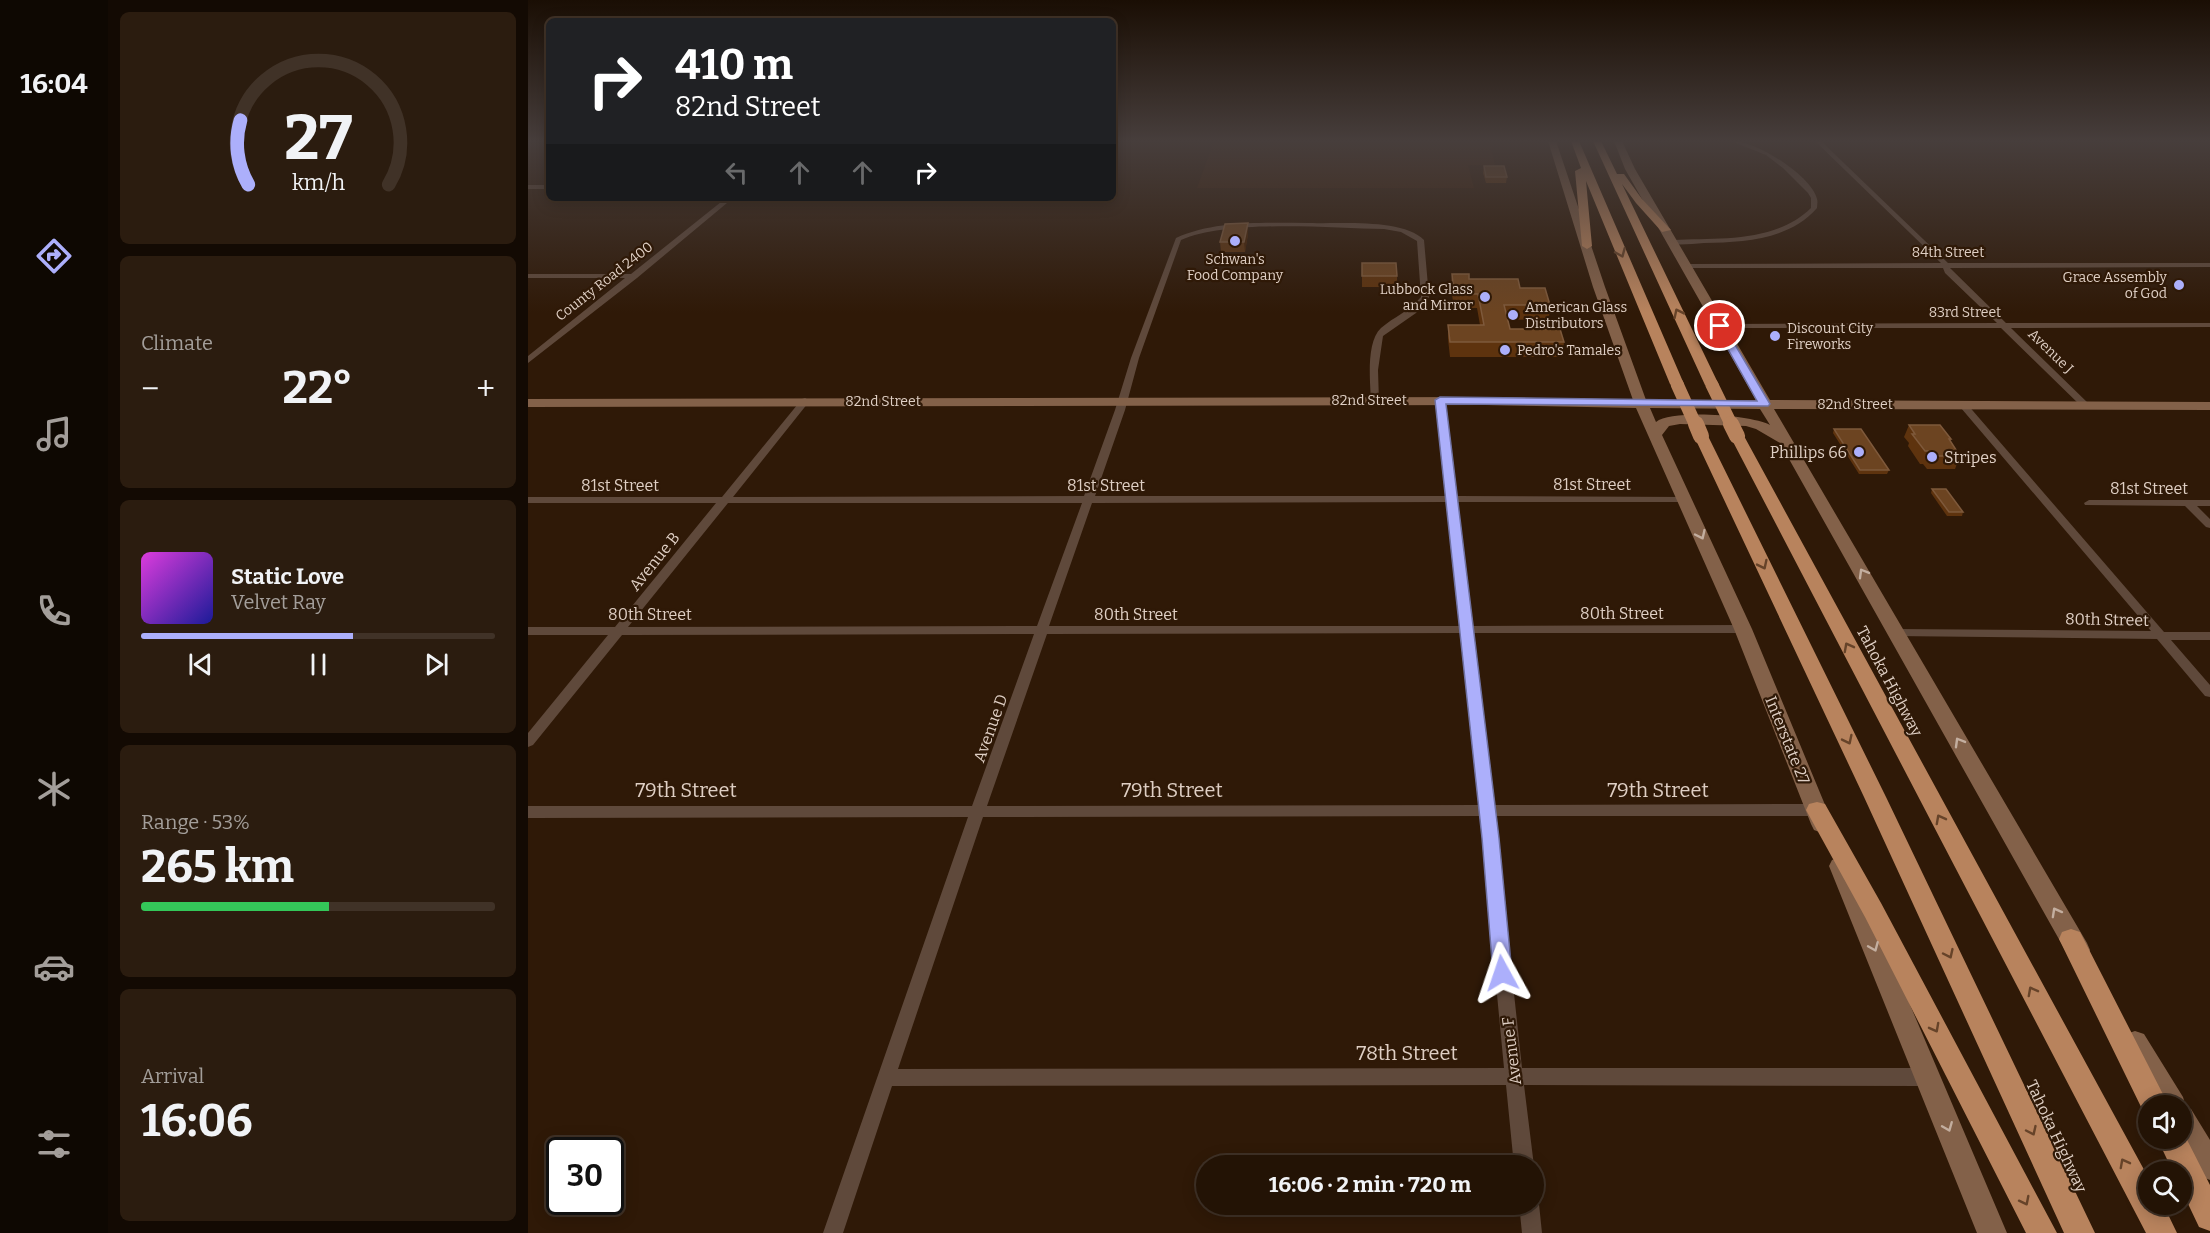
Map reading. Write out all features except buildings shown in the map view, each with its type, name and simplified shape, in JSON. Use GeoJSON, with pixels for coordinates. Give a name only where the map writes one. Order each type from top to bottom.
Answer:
{"type":"FeatureCollection","features":[{"type":"Feature","properties":{"kind":"highway"},"geometry":{"type":"LineString","coordinates":[[1583,199],[1587,246]]}},
{"type":"Feature","properties":{"kind":"highway","name":"Tahoka Highway"},"geometry":{"type":"LineString","coordinates":[[1598,199],[1701,436],[1880,808],[2080,1233]]}},
{"type":"Feature","properties":{"kind":"highway","name":"Tahoka Highway"},"geometry":{"type":"LineString","coordinates":[[1624,199],[1737,436],[2162,1233]]}},
{"type":"Feature","properties":{"kind":"highway"},"geometry":{"type":"LineString","coordinates":[[1637,199],[1669,236]]}},
{"type":"Feature","properties":{"kind":"highway"},"geometry":{"type":"LineString","coordinates":[[1817,810],[1873,910],[2042,1233]]}},
{"type":"Feature","properties":{"kind":"highway"},"geometry":{"type":"LineString","coordinates":[[2071,939],[2149,1095]]}},
{"type":"Feature","properties":{"kind":"highway"},"geometry":{"type":"LineString","coordinates":[[2176,1149],[2210,1216]]}},
{"type":"Feature","properties":{"kind":"main road"},"geometry":{"type":"LineString","coordinates":[[1571,199],[1587,246]]}},
{"type":"Feature","properties":{"kind":"main road"},"geometry":{"type":"LineString","coordinates":[[1647,199],[2071,939],[2166,1095]]}},
{"type":"Feature","properties":{"kind":"main road","name":"Interstate 27"},"geometry":{"type":"LineString","coordinates":[[1587,246],[1599,287],[1654,436],[1743,629],[1992,1233]]}},
{"type":"Feature","properties":{"kind":"main road","name":"82nd Street"},"geometry":{"type":"LineString","coordinates":[[528,403],[1440,400],[1641,404],[2210,406]]}},
{"type":"Feature","properties":{"kind":"main road"},"geometry":{"type":"LineString","coordinates":[[1654,436],[1660,426],[1672,421],[1729,420],[1753,423],[1786,441]]}},
{"type":"Feature","properties":{"kind":"main road"},"geometry":{"type":"LineString","coordinates":[[2192,1137],[2210,1166]]}},
{"type":"Feature","properties":{"kind":"street"},"geometry":{"type":"LineString","coordinates":[[1669,236],[1767,234],[1798,223],[1814,208],[1814,199]]}},
{"type":"Feature","properties":{"kind":"street","name":"Avenue J"},"geometry":{"type":"LineString","coordinates":[[1877,199],[1945,265],[1947,271],[2086,406]]}},
{"type":"Feature","properties":{"kind":"street","name":"County Road 2400"},"geometry":{"type":"LineString","coordinates":[[528,360],[726,201]]}},
{"type":"Feature","properties":{"kind":"street","name":"Avenue D"},"geometry":{"type":"LineString","coordinates":[[833,1233],[1159,289],[1175,245],[1181,237],[1191,232],[1219,227],[1326,227],[1391,228],[1407,231],[1418,238],[1424,265],[1425,297],[1413,311],[1379,335],[1374,370],[1376,400]]}},
{"type":"Feature","properties":{"kind":"street"},"geometry":{"type":"LineString","coordinates":[[2198,265],[2210,273]]}},
{"type":"Feature","properties":{"kind":"street","name":"84th Street"},"geometry":{"type":"LineString","coordinates":[[1686,266],[2210,265]]}},
{"type":"Feature","properties":{"kind":"street"},"geometry":{"type":"LineString","coordinates":[[528,276],[634,276]]}},
{"type":"Feature","properties":{"kind":"street","name":"83rd Street"},"geometry":{"type":"LineString","coordinates":[[1720,326],[2210,325]]}},
{"type":"Feature","properties":{"kind":"street","name":"Avenue F"},"geometry":{"type":"LineString","coordinates":[[1440,400],[1487,811],[1523,1155]]}},
{"type":"Feature","properties":{"kind":"street","name":"Avenue B"},"geometry":{"type":"LineString","coordinates":[[528,742],[805,401]]}},
{"type":"Feature","properties":{"kind":"street"},"geometry":{"type":"LineString","coordinates":[[1964,406],[2210,693]]}},
{"type":"Feature","properties":{"kind":"street","name":"81st Street"},"geometry":{"type":"LineString","coordinates":[[528,500],[1684,499]]}},
{"type":"Feature","properties":{"kind":"street","name":"81st Street"},"geometry":{"type":"LineString","coordinates":[[2088,503],[2210,503]]}},
{"type":"Feature","properties":{"kind":"street"},"geometry":{"type":"LineString","coordinates":[[2188,503],[2210,525]]}},
{"type":"Feature","properties":{"kind":"street","name":"80th Street"},"geometry":{"type":"LineString","coordinates":[[528,631],[1743,629]]}},
{"type":"Feature","properties":{"kind":"street","name":"80th Street"},"geometry":{"type":"LineString","coordinates":[[1897,633],[2210,636]]}},
{"type":"Feature","properties":{"kind":"street","name":"79th Street"},"geometry":{"type":"LineString","coordinates":[[528,812],[1817,810]]}},
{"type":"Feature","properties":{"kind":"street","name":"78th Street"},"geometry":{"type":"LineString","coordinates":[[886,1078],[1928,1077]]}},
{"type":"Feature","properties":{"kind":"street"},"geometry":{"type":"LineString","coordinates":[[1530,1215],[1532,1233]]}},
{"type":"Feature","properties":{"kind":"place","name":"Schwan's Food Company"},"geometry":{"type":"Point","coordinates":[1235,241]}},
{"type":"Feature","properties":{"kind":"place","name":"Grace Assembly of God"},"geometry":{"type":"Point","coordinates":[2179,285]}},
{"type":"Feature","properties":{"kind":"place","name":"Lubbock Glass and Mirror"},"geometry":{"type":"Point","coordinates":[1485,297]}},
{"type":"Feature","properties":{"kind":"place","name":"American Glass Distributors"},"geometry":{"type":"Point","coordinates":[1513,315]}},
{"type":"Feature","properties":{"kind":"place","name":"Discount City Fireworks"},"geometry":{"type":"Point","coordinates":[1775,336]}},
{"type":"Feature","properties":{"kind":"place","name":"Pedro's Tamales"},"geometry":{"type":"Point","coordinates":[1505,350]}},
{"type":"Feature","properties":{"kind":"place","name":"Phillips 66"},"geometry":{"type":"Point","coordinates":[1859,452]}},
{"type":"Feature","properties":{"kind":"place","name":"Stripes"},"geometry":{"type":"Point","coordinates":[1932,457]}},
{"type":"Feature","properties":{"kind":"route"},"geometry":{"type":"LineString","coordinates":[[1502,973],[1490,838],[1440,400],[1764,404],[1720,326]]}}]}
